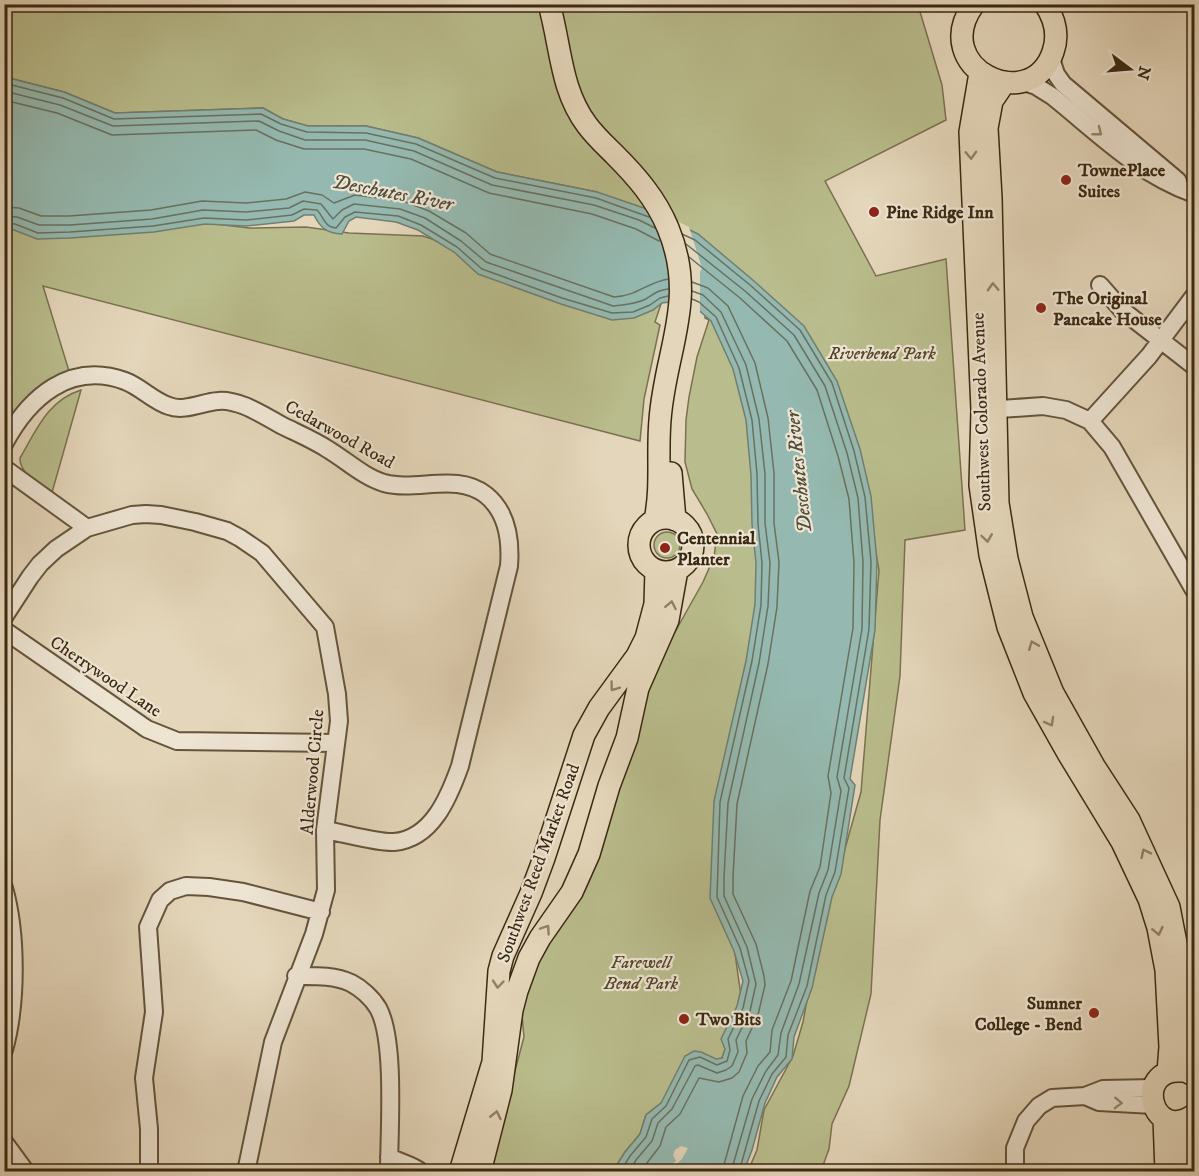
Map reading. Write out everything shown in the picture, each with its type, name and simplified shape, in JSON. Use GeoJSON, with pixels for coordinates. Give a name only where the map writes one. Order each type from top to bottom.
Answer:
{"type":"FeatureCollection","features":[{"type":"Feature","properties":{"kind":"main road"},"geometry":{"type":"LineString","coordinates":[[549,4],[567,87],[587,126],[610,141]]}},
{"type":"Feature","properties":{"kind":"main road"},"geometry":{"type":"LineString","coordinates":[[560,4],[575,79],[585,101],[610,141],[657,204],[669,229],[677,256],[681,305],[667,404],[671,465],[665,520],[648,525],[639,541],[643,559],[666,570]]}},
{"type":"Feature","properties":{"kind":"main road"},"geometry":{"type":"LineString","coordinates":[[966,9],[962,33],[963,48],[970,62],[980,73],[1014,82],[1041,71],[1051,59],[1056,44],[1056,29],[1051,8]]}},
{"type":"Feature","properties":{"kind":"main road","name":"Southwest Colorado Avenue"},"geometry":{"type":"LineString","coordinates":[[980,73],[970,132],[989,410],[998,503],[1007,559],[1022,617],[1053,693],[1094,766],[1129,820],[1169,907],[1177,939],[1182,975],[1185,1047],[1192,1075]]}},
{"type":"Feature","properties":{"kind":"main road","name":"Southwest Colorado Avenue"},"geometry":{"type":"LineString","coordinates":[[1014,82],[992,101],[987,128],[991,198],[989,410],[980,485],[990,555],[1008,627],[1034,693],[1122,842],[1149,899],[1158,928],[1166,970],[1170,1047],[1168,1072]]}},
{"type":"Feature","properties":{"kind":"main road","name":"Southwest Reed Market Road"},"geometry":{"type":"LineString","coordinates":[[665,520],[683,525],[689,531],[693,549],[684,565],[666,570]]}},
{"type":"Feature","properties":{"kind":"main road","name":"Southwest Reed Market Road"},"geometry":{"type":"LineString","coordinates":[[460,1172],[493,1062],[497,992],[502,956],[541,867],[584,735],[599,708],[637,656],[646,638],[666,570]]}},
{"type":"Feature","properties":{"kind":"main road","name":"Southwest Reed Market Road"},"geometry":{"type":"LineString","coordinates":[[480,1172],[501,1090],[516,991],[529,958],[572,892],[589,854],[609,786],[627,738],[638,688],[668,620],[666,570]]}},
{"type":"Feature","properties":{"kind":"main road"},"geometry":{"type":"LineString","coordinates":[[1166,1172],[1157,1103],[1162,1076],[1175,1070],[1192,1075]]}},
{"type":"Feature","properties":{"kind":"main road"},"geometry":{"type":"LineString","coordinates":[[1157,1103],[1180,1122],[1191,1118]]}},
{"type":"Feature","properties":{"kind":"main road"},"geometry":{"type":"LineString","coordinates":[[1183,1172],[1183,1144],[1191,1118]]}},
{"type":"Feature","properties":{"kind":"street"},"geometry":{"type":"LineString","coordinates":[[1051,59],[1056,74],[1063,84],[1193,194]]}},
{"type":"Feature","properties":{"kind":"street"},"geometry":{"type":"LineString","coordinates":[[1014,82],[1036,86],[1052,96],[1150,174],[1193,194]]}},
{"type":"Feature","properties":{"kind":"street"},"geometry":{"type":"LineString","coordinates":[[1100,285],[1122,310],[1194,366]]}},
{"type":"Feature","properties":{"kind":"street"},"geometry":{"type":"LineString","coordinates":[[1090,421],[1149,356],[1194,296]]}},
{"type":"Feature","properties":{"kind":"street","name":"Cedarwood Road"},"geometry":{"type":"LineString","coordinates":[[4,444],[26,412],[54,386],[67,379],[112,377],[128,382],[169,407],[178,408],[219,400],[246,406],[327,449],[368,476],[383,482],[397,485],[453,483],[467,485],[484,493],[497,505],[509,538],[508,566],[460,766],[451,791],[438,814],[423,830],[409,839],[391,842],[325,830]]}},
{"type":"Feature","properties":{"kind":"street"},"geometry":{"type":"LineString","coordinates":[[989,410],[1043,406],[1066,410],[1090,421],[1112,447],[1194,590]]}},
{"type":"Feature","properties":{"kind":"street"},"geometry":{"type":"LineString","coordinates":[[4,468],[87,528]]}},
{"type":"Feature","properties":{"kind":"street","name":"Alderwood Circle"},"geometry":{"type":"LineString","coordinates":[[4,617],[40,564],[56,549],[87,528],[132,515],[161,515],[227,531],[262,553],[325,627],[337,694],[339,721],[325,830],[326,890],[321,912],[273,1042],[246,1172]]}},
{"type":"Feature","properties":{"kind":"street","name":"Cherrywood Lane"},"geometry":{"type":"LineString","coordinates":[[4,630],[147,729],[165,737],[177,741],[335,743]]}},
{"type":"Feature","properties":{"kind":"street"},"geometry":{"type":"LineString","coordinates":[[149,1172],[144,1078],[154,1012],[148,927],[160,900],[170,891],[186,886],[208,887],[243,892],[321,912]]}},
{"type":"Feature","properties":{"kind":"street"},"geometry":{"type":"LineString","coordinates":[[4,888],[12,926],[14,1004],[4,1050]]}},
{"type":"Feature","properties":{"kind":"street"},"geometry":{"type":"LineString","coordinates":[[297,976],[334,978],[351,983],[367,995],[377,1007],[384,1023],[390,1077],[389,1164],[416,1167],[421,1172]]}},
{"type":"Feature","properties":{"kind":"street"},"geometry":{"type":"LineString","coordinates":[[1015,1172],[1015,1148],[1026,1121],[1052,1098],[1085,1096],[1103,1089],[1157,1103]]}},
{"type":"Feature","properties":{"kind":"street"},"geometry":{"type":"LineString","coordinates":[[4,1142],[26,1172]]}},
{"type":"Feature","properties":{"kind":"green space","name":"Riverbend Park"},"geometry":{"type":"Polygon","coordinates":[[[5,5],[918,5],[942,85],[946,120],[825,181],[876,276],[946,259],[965,530],[905,540],[900,676],[880,820],[871,994],[849,1086],[832,1124],[829,1149],[821,1171],[748,1171],[757,1150],[764,1110],[793,1056],[803,1022],[815,955],[861,792],[879,570],[863,478],[597,192],[497,172],[418,138],[366,126],[308,126],[283,119],[263,108],[115,113],[64,92],[5,77],[5,5]]]}},
{"type":"Feature","properties":{"kind":"green space"},"geometry":{"type":"Polygon","coordinates":[[[5,207],[190,221],[249,228],[306,227],[349,233],[423,236],[461,249],[662,301],[655,322],[660,325],[644,399],[640,441],[43,286],[69,371],[50,380],[5,441],[5,207]]]}},
{"type":"Feature","properties":{"kind":"green space","name":"Farewell Bend Park"},"geometry":{"type":"Polygon","coordinates":[[[705,313],[732,330],[766,530],[729,911],[742,1003],[722,1058],[646,1115],[640,1134],[613,1171],[488,1172],[524,1037],[521,1005],[640,703],[714,557],[717,534],[692,489],[685,462],[689,397],[697,357],[709,320],[705,318],[705,313]]]}},
{"type":"Feature","properties":{"kind":"green space"},"geometry":{"type":"Polygon","coordinates":[[[81,390],[51,496],[26,474],[20,458],[51,409],[60,401],[81,390]]]}},
{"type":"Feature","properties":{"kind":"green space"},"geometry":{"type":"Polygon","coordinates":[[[667,532],[676,536],[680,545],[676,554],[667,558],[658,554],[654,545],[658,536],[667,532]]]}},
{"type":"Feature","properties":{"kind":"water","name":"Deschutes River"},"geometry":{"type":"Polygon","coordinates":[[[5,77],[64,92],[115,113],[263,108],[283,119],[308,126],[366,126],[418,138],[497,172],[597,192],[644,208],[698,234],[804,326],[837,381],[860,449],[871,496],[877,562],[875,630],[850,779],[855,785],[841,874],[832,897],[812,988],[794,1037],[792,1059],[777,1077],[765,1103],[744,1171],[613,1171],[640,1134],[646,1115],[661,1103],[685,1056],[694,1051],[716,1059],[722,1058],[725,1049],[721,1039],[737,1006],[743,981],[734,951],[710,898],[714,801],[746,661],[755,604],[756,563],[746,420],[733,369],[711,321],[695,307],[676,301],[662,303],[653,310],[634,318],[612,320],[561,304],[478,274],[454,252],[418,230],[396,222],[356,217],[349,221],[342,234],[332,233],[325,229],[314,215],[304,215],[294,221],[246,226],[205,224],[154,232],[70,238],[37,239],[5,229],[5,77]]]}},
{"type":"Feature","properties":{"kind":"pier"},"geometry":{"type":"Polygon","coordinates":[[[647,206],[689,227],[702,268],[700,272],[700,315],[694,309],[676,304],[671,292],[669,264],[665,260],[665,250],[657,225],[647,206]]]}},
{"type":"Feature","properties":{"kind":"pier"},"geometry":{"type":"Polygon","coordinates":[[[681,1146],[688,1148],[682,1159],[670,1171],[663,1171],[676,1161],[673,1155],[675,1150],[681,1146]]]}},
{"type":"Feature","properties":{"kind":"place","name":"TownePlace Suites"},"geometry":{"type":"Point","coordinates":[1066,180]}},
{"type":"Feature","properties":{"kind":"place","name":"Pine Ridge Inn"},"geometry":{"type":"Point","coordinates":[874,212]}},
{"type":"Feature","properties":{"kind":"place","name":"The Original Pancake House"},"geometry":{"type":"Point","coordinates":[1041,308]}},
{"type":"Feature","properties":{"kind":"place","name":"Centennial Planter"},"geometry":{"type":"Point","coordinates":[665,548]}},
{"type":"Feature","properties":{"kind":"place","name":"Sumner College - Bend"},"geometry":{"type":"Point","coordinates":[1094,1013]}},
{"type":"Feature","properties":{"kind":"place","name":"Two Bits"},"geometry":{"type":"Point","coordinates":[684,1019]}}]}
